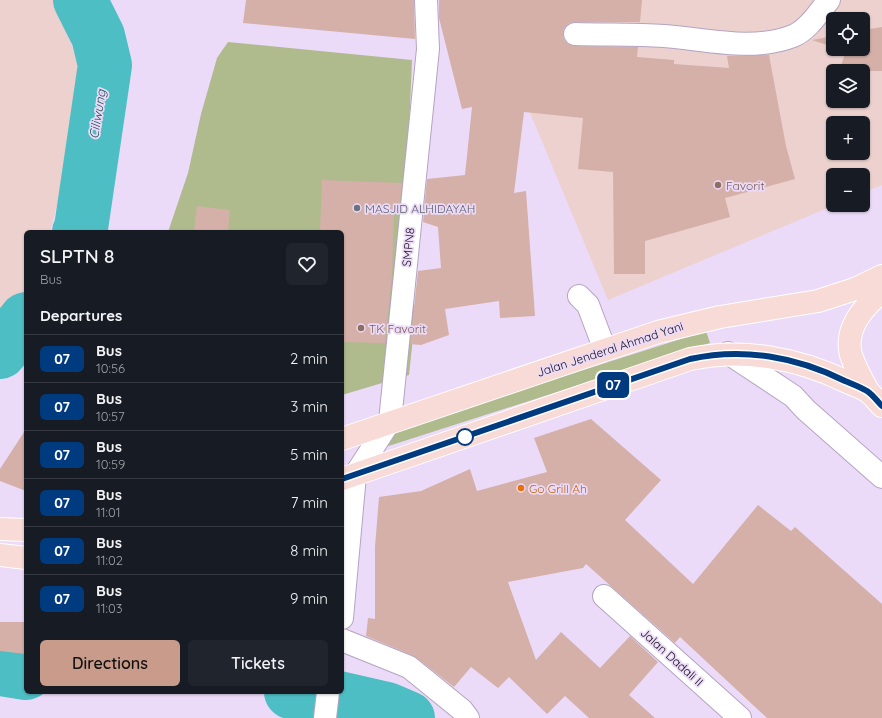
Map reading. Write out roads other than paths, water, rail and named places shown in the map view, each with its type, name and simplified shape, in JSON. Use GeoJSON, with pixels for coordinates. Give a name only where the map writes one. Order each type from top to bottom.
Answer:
{"type":"FeatureCollection","features":[{"type":"Feature","properties":{"kind":"main road","name":"Jalan Jenderal Ahmad Yani"},"geometry":{"type":"LineString","coordinates":[[344,438],[658,332],[694,323],[818,301],[855,289],[882,276]]}},
{"type":"Feature","properties":{"kind":"main road"},"geometry":{"type":"LineString","coordinates":[[875,399],[851,354],[850,339],[862,310],[882,292]]}},
{"type":"Feature","properties":{"kind":"main road"},"geometry":{"type":"LineString","coordinates":[[348,477],[690,359],[720,354],[765,356],[793,362],[828,373],[875,399]]}},
{"type":"Feature","properties":{"kind":"main road"},"geometry":{"type":"LineString","coordinates":[[0,528],[24,530]]}},
{"type":"Feature","properties":{"kind":"main road"},"geometry":{"type":"LineString","coordinates":[[0,555],[24,558]]}},
{"type":"Feature","properties":{"kind":"street","name":"SMPN8"},"geometry":{"type":"LineString","coordinates":[[390,422],[428,49],[426,0]]}},
{"type":"Feature","properties":{"kind":"street"},"geometry":{"type":"LineString","coordinates":[[576,34],[663,36],[736,44],[778,41],[795,36],[809,25],[829,0]]}},
{"type":"Feature","properties":{"kind":"street"},"geometry":{"type":"LineString","coordinates":[[579,296],[588,305],[604,350]]}},
{"type":"Feature","properties":{"kind":"street"},"geometry":{"type":"LineString","coordinates":[[720,354],[793,396],[806,410],[882,477]]}},
{"type":"Feature","properties":{"kind":"street"},"geometry":{"type":"LineString","coordinates":[[344,571],[348,477],[390,422]]}},
{"type":"Feature","properties":{"kind":"street","name":"Jalan Dadali II"},"geometry":{"type":"LineString","coordinates":[[604,596],[740,718]]}},
{"type":"Feature","properties":{"kind":"street"},"geometry":{"type":"LineString","coordinates":[[344,641],[409,667],[462,710],[468,718]]}},
{"type":"Feature","properties":{"kind":"street"},"geometry":{"type":"LineString","coordinates":[[325,718],[328,694]]}},
{"type":"Feature","properties":{"kind":"waterway","name":"Ciliwung"},"geometry":{"type":"LineString","coordinates":[[80,0],[98,36],[105,65],[80,230]]}},
{"type":"Feature","properties":{"kind":"waterway","name":"Ciliwung"},"geometry":{"type":"LineString","coordinates":[[0,352],[24,322]]}},
{"type":"Feature","properties":{"kind":"waterway"},"geometry":{"type":"LineString","coordinates":[[0,669],[24,673]]}},
{"type":"Feature","properties":{"kind":"waterway"},"geometry":{"type":"LineString","coordinates":[[339,698],[387,709],[408,718]]}},
{"type":"Feature","properties":{"kind":"place","name":"Favorit"},"geometry":{"type":"Point","coordinates":[718,185]}},
{"type":"Feature","properties":{"kind":"place","name":"MASJID ALHIDAYAH"},"geometry":{"type":"Point","coordinates":[357,208]}},
{"type":"Feature","properties":{"kind":"place","name":"TK Favorit"},"geometry":{"type":"Point","coordinates":[361,328]}},
{"type":"Feature","properties":{"kind":"place","name":"Go Grill Ah"},"geometry":{"type":"Point","coordinates":[521,488]}}]}
